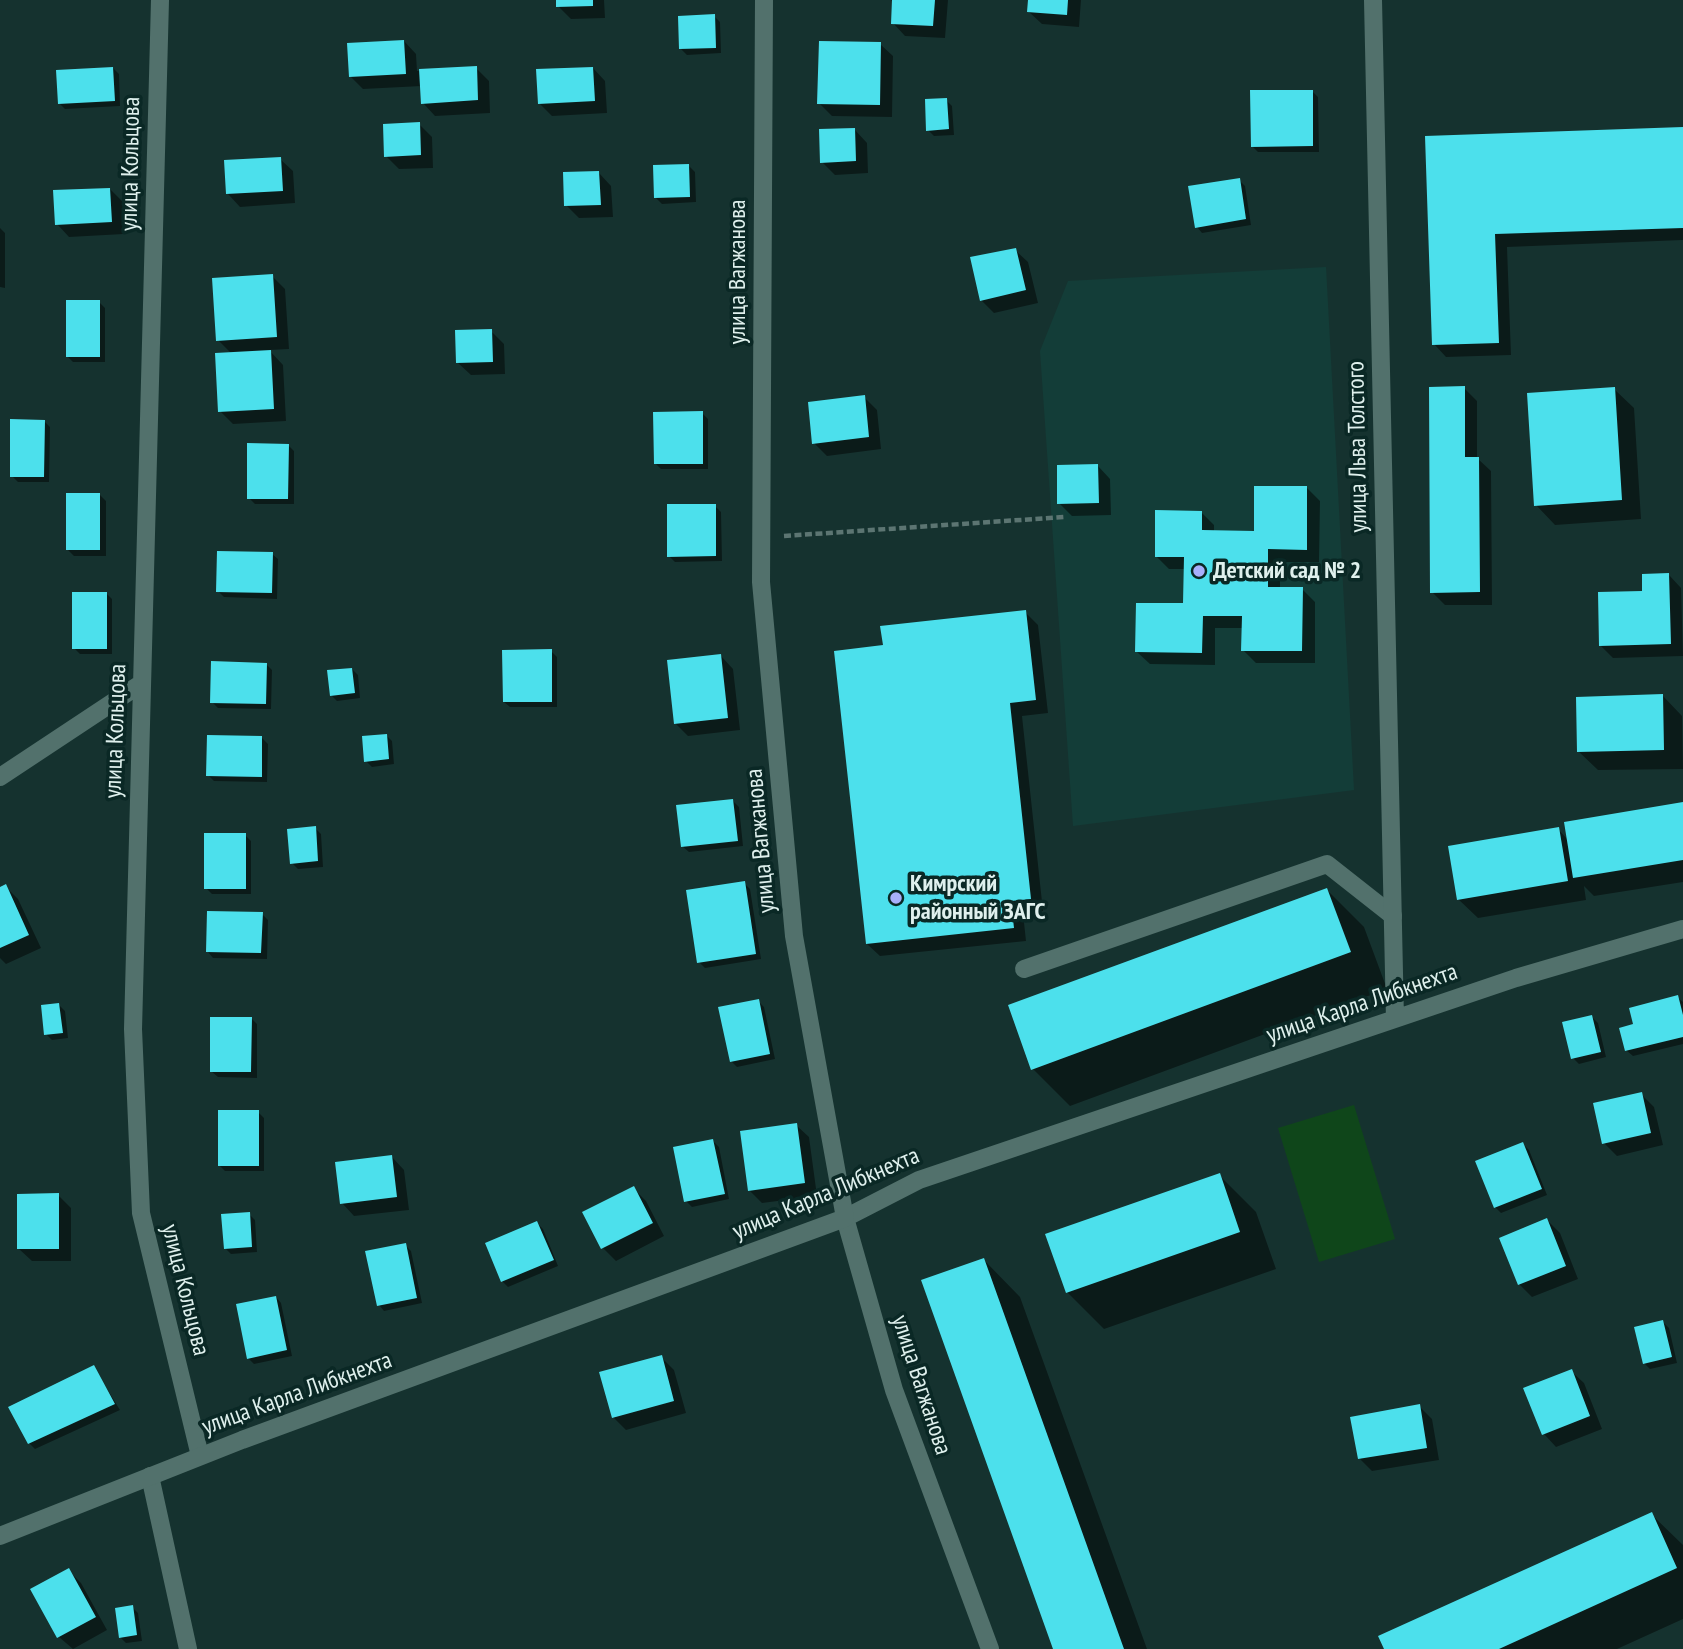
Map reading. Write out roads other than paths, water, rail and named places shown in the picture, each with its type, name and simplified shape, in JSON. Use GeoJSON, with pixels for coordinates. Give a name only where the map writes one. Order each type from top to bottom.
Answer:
{"type":"FeatureCollection","features":[{"type":"Feature","properties":{"kind":"street","name":"улица Кольцова"},"geometry":{"type":"LineString","coordinates":[[160,0],[133,1029],[141,1213],[200,1456]]}},
{"type":"Feature","properties":{"kind":"street","name":"улица Вагжанова"},"geometry":{"type":"LineString","coordinates":[[764,0],[761,582],[794,936],[845,1218],[894,1390],[990,1649]]}},
{"type":"Feature","properties":{"kind":"street","name":"улица Льва Толстого"},"geometry":{"type":"LineString","coordinates":[[1373,0],[1395,1019]]}},
{"type":"Feature","properties":{"kind":"street"},"geometry":{"type":"LineString","coordinates":[[0,777],[142,683]]}},
{"type":"Feature","properties":{"kind":"street"},"geometry":{"type":"LineString","coordinates":[[1024,970],[1328,864],[1393,916]]}},
{"type":"Feature","properties":{"kind":"street","name":"улица Карла Либкнехта"},"geometry":{"type":"LineString","coordinates":[[0,1536],[200,1456],[845,1218],[919,1180],[1516,978],[1683,929]]}},
{"type":"Feature","properties":{"kind":"street"},"geometry":{"type":"LineString","coordinates":[[150,1476],[188,1649]]}},
{"type":"Feature","properties":{"kind":"place","name":"Детский сад № 2"},"geometry":{"type":"Point","coordinates":[1199,571]}},
{"type":"Feature","properties":{"kind":"place","name":"Кимрский районный ЗАГС"},"geometry":{"type":"Point","coordinates":[896,898]}}]}
